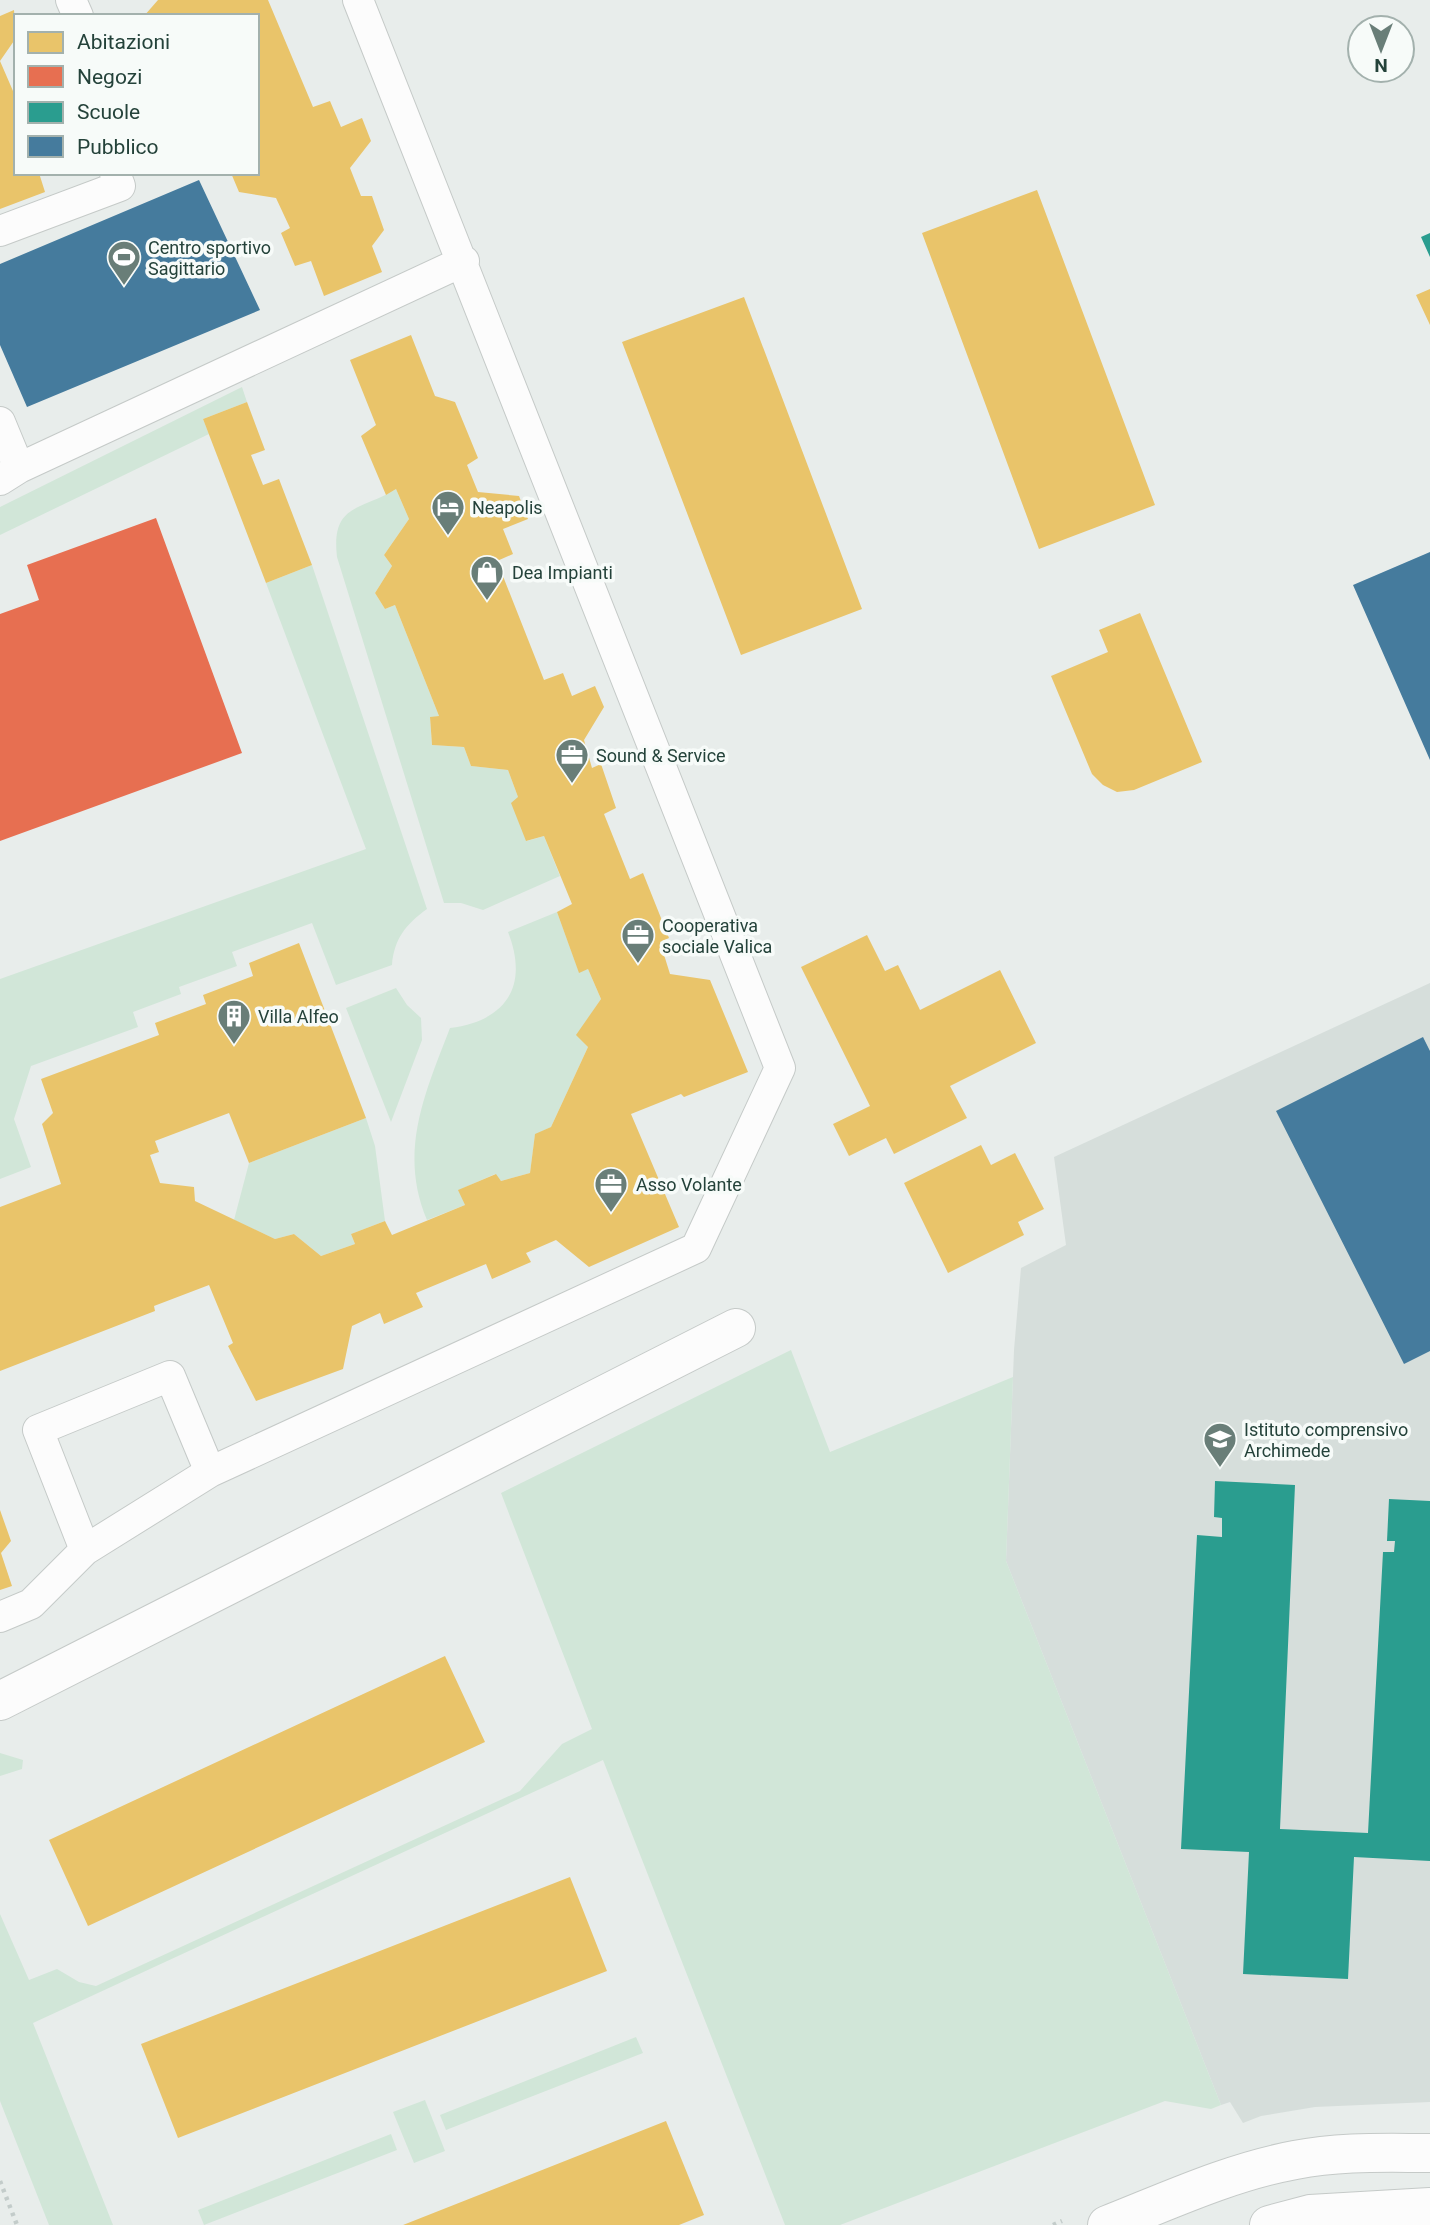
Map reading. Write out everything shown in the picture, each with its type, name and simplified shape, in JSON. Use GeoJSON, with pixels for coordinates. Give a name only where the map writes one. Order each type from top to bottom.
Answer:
{"type":"FeatureCollection","features":[{"type":"Feature","properties":{"kind":"street"},"geometry":{"type":"LineString","coordinates":[[0,1701],[736,1328]]}},
{"type":"Feature","properties":{"kind":"street"},"geometry":{"type":"LineString","coordinates":[[1107,2225],[1231,2177],[1295,2160],[1355,2153],[1430,2153]]}},
{"type":"Feature","properties":{"kind":"street"},"geometry":{"type":"LineString","coordinates":[[1269,2225],[1310,2214],[1430,2207]]}},
{"type":"Feature","properties":{"kind":"lane"},"geometry":{"type":"LineString","coordinates":[[0,1617],[31,1604],[85,1550],[210,1472],[696,1248],[780,1068],[464,261],[358,0]]}},
{"type":"Feature","properties":{"kind":"lane"},"geometry":{"type":"LineString","coordinates":[[0,231],[120,186],[116,175]]}},
{"type":"Feature","properties":{"kind":"lane"},"geometry":{"type":"LineString","coordinates":[[0,422],[9,474],[464,261]]}},
{"type":"Feature","properties":{"kind":"lane"},"geometry":{"type":"LineString","coordinates":[[85,1550],[38,1430],[170,1376],[210,1472]]}},
{"type":"Feature","properties":{"kind":"path"},"geometry":{"type":"LineString","coordinates":[[0,2181],[17,2225]]}},
{"type":"Feature","properties":{"kind":"shaded area","name":"Istituto comprensivo Archimede"},"geometry":{"type":"Polygon","coordinates":[[[1430,983],[1430,2102],[1315,2107],[1261,2116],[1243,2123],[1230,2102],[1221,2105],[1006,1561],[1014,1350],[1021,1268],[1066,1245],[1054,1157],[1430,983]]]}},
{"type":"Feature","properties":{"kind":"green space"},"geometry":{"type":"Polygon","coordinates":[[[242,387],[247,402],[203,419],[209,434],[0,535],[0,507],[242,387]]]}},
{"type":"Feature","properties":{"kind":"green space"},"geometry":{"type":"Polygon","coordinates":[[[396,489],[409,519],[384,555],[392,566],[375,593],[385,609],[395,605],[439,716],[430,718],[432,745],[464,747],[471,766],[508,770],[518,797],[527,841],[544,836],[560,876],[483,910],[461,903],[444,903],[337,557],[336,539],[344,518],[351,511],[396,489]]]}},
{"type":"Feature","properties":{"kind":"green space"},"geometry":{"type":"Polygon","coordinates":[[[312,565],[427,909],[402,933],[395,947],[392,965],[336,985],[312,923],[232,952],[237,966],[179,987],[181,994],[133,1012],[138,1027],[31,1066],[14,1119],[31,1167],[0,1179],[0,979],[366,849],[266,583],[312,565]]]}},
{"type":"Feature","properties":{"kind":"green space"},"geometry":{"type":"Polygon","coordinates":[[[557,912],[579,972],[588,969],[601,999],[577,1035],[588,1047],[551,1127],[535,1135],[530,1173],[501,1181],[495,1174],[459,1190],[465,1205],[427,1220],[419,1195],[415,1147],[424,1099],[450,1028],[486,1018],[499,1009],[514,984],[516,968],[508,932],[557,912]]]}},
{"type":"Feature","properties":{"kind":"green space"},"geometry":{"type":"Polygon","coordinates":[[[396,988],[407,1005],[421,1018],[422,1040],[391,1122],[346,1008],[396,988]]]}},
{"type":"Feature","properties":{"kind":"green space"},"geometry":{"type":"Polygon","coordinates":[[[366,1118],[375,1146],[385,1221],[351,1234],[355,1244],[321,1256],[294,1234],[275,1239],[234,1220],[249,1163],[366,1118]]]}},
{"type":"Feature","properties":{"kind":"green space"},"geometry":{"type":"Polygon","coordinates":[[[791,1350],[830,1452],[1013,1377],[1006,1561],[1221,2105],[1211,2109],[1165,2101],[840,2225],[785,2225],[603,1760],[33,2023],[113,2225],[49,2225],[0,2101],[0,1914],[29,1980],[57,1969],[79,1982],[96,1986],[520,1791],[562,1744],[592,1729],[501,1493],[791,1350]]]}},
{"type":"Feature","properties":{"kind":"green space"},"geometry":{"type":"Polygon","coordinates":[[[0,1753],[23,1760],[22,1769],[0,1776],[0,1753]]]}},
{"type":"Feature","properties":{"kind":"green space"},"geometry":{"type":"Polygon","coordinates":[[[636,2037],[643,2053],[446,2130],[440,2115],[636,2037]]]}},
{"type":"Feature","properties":{"kind":"green space"},"geometry":{"type":"Polygon","coordinates":[[[425,2100],[445,2151],[414,2163],[393,2112],[425,2100]]]}},
{"type":"Feature","properties":{"kind":"green space"},"geometry":{"type":"Polygon","coordinates":[[[391,2134],[397,2150],[204,2225],[198,2210],[391,2134]]]}},
{"type":"Feature","properties":{"kind":"building: Abitazioni"},"geometry":{"type":"Polygon","coordinates":[[[158,0],[268,0],[313,107],[330,101],[341,127],[362,118],[371,141],[350,168],[361,196],[372,196],[384,230],[372,246],[382,272],[324,296],[311,261],[295,266],[281,233],[290,228],[276,198],[239,192],[232,175],[259,175],[259,14],[146,14],[158,0]]]}},
{"type":"Feature","properties":{"kind":"building: Abitazioni"},"geometry":{"type":"Polygon","coordinates":[[[14,10],[14,14],[14,41],[0,61],[0,16],[14,10]]]}},
{"type":"Feature","properties":{"kind":"building: Abitazioni"},"geometry":{"type":"Polygon","coordinates":[[[0,61],[14,91],[14,175],[40,175],[45,192],[0,209],[0,61]]]}},
{"type":"Feature","properties":{"kind":"building: Abitazioni"},"geometry":{"type":"Polygon","coordinates":[[[1037,190],[1155,505],[1039,549],[922,233],[1037,190]]]}},
{"type":"Feature","properties":{"kind":"building: Abitazioni"},"geometry":{"type":"Polygon","coordinates":[[[1430,289],[1430,325],[1416,295],[1430,289]]]}},
{"type":"Feature","properties":{"kind":"building: Abitazioni"},"geometry":{"type":"Polygon","coordinates":[[[744,297],[862,609],[741,655],[622,342],[744,297]]]}},
{"type":"Feature","properties":{"kind":"building: Abitazioni"},"geometry":{"type":"Polygon","coordinates":[[[411,335],[435,396],[455,402],[478,458],[467,465],[478,492],[519,496],[528,519],[503,529],[513,554],[497,561],[544,680],[563,673],[572,696],[595,686],[604,707],[584,740],[592,768],[601,764],[616,808],[604,814],[630,879],[643,873],[669,938],[660,942],[670,974],[710,980],[748,1072],[631,1114],[679,1227],[589,1267],[556,1240],[526,1253],[531,1262],[492,1279],[486,1264],[416,1293],[423,1307],[384,1324],[380,1313],[352,1326],[343,1369],[256,1401],[228,1346],[233,1343],[209,1285],[154,1306],[155,1311],[0,1371],[0,1207],[61,1184],[42,1124],[53,1113],[41,1079],[159,1035],[155,1023],[206,1004],[203,995],[253,976],[249,963],[299,943],[366,1118],[249,1163],[229,1113],[155,1141],[159,1152],[150,1155],[160,1183],[194,1187],[195,1201],[275,1239],[294,1234],[321,1256],[355,1244],[351,1234],[385,1221],[392,1235],[465,1205],[458,1190],[496,1174],[501,1181],[530,1173],[535,1134],[551,1127],[588,1047],[576,1035],[601,999],[588,969],[579,973],[557,912],[572,904],[544,836],[526,841],[511,803],[518,797],[508,770],[471,766],[464,747],[432,745],[430,717],[439,716],[395,605],[385,609],[375,593],[392,566],[384,555],[409,519],[396,489],[386,495],[361,436],[376,425],[350,360],[411,335]]]}},
{"type":"Feature","properties":{"kind":"building: Abitazioni"},"geometry":{"type":"Polygon","coordinates":[[[247,402],[265,450],[251,455],[263,485],[279,479],[312,565],[266,583],[203,419],[247,402]]]}},
{"type":"Feature","properties":{"kind":"building: Abitazioni"},"geometry":{"type":"Polygon","coordinates":[[[1140,613],[1202,762],[1134,790],[1117,792],[1103,785],[1092,774],[1051,676],[1108,652],[1099,630],[1140,613]]]}},
{"type":"Feature","properties":{"kind":"building: Abitazioni"},"geometry":{"type":"Polygon","coordinates":[[[867,935],[885,971],[898,965],[920,1010],[1000,970],[1036,1043],[950,1086],[967,1118],[894,1154],[886,1138],[849,1156],[833,1124],[870,1106],[801,967],[867,935]]]}},
{"type":"Feature","properties":{"kind":"building: Abitazioni"},"geometry":{"type":"Polygon","coordinates":[[[981,1145],[991,1165],[1015,1153],[1044,1209],[1018,1222],[1024,1235],[948,1273],[904,1183],[981,1145]]]}},
{"type":"Feature","properties":{"kind":"building: Abitazioni"},"geometry":{"type":"Polygon","coordinates":[[[0,1510],[11,1541],[1,1553],[12,1586],[0,1590],[0,1510]]]}},
{"type":"Feature","properties":{"kind":"building: Abitazioni"},"geometry":{"type":"Polygon","coordinates":[[[445,1656],[485,1742],[88,1926],[49,1840],[445,1656]]]}},
{"type":"Feature","properties":{"kind":"building: Abitazioni"},"geometry":{"type":"Polygon","coordinates":[[[570,1877],[607,1971],[178,2138],[141,2044],[570,1877]]]}},
{"type":"Feature","properties":{"kind":"building: Abitazioni"},"geometry":{"type":"Polygon","coordinates":[[[666,2121],[704,2215],[679,2225],[403,2225],[666,2121]]]}},
{"type":"Feature","properties":{"kind":"building: Negozi"},"geometry":{"type":"Polygon","coordinates":[[[156,518],[242,753],[0,841],[0,614],[39,600],[27,565],[156,518]]]}},
{"type":"Feature","properties":{"kind":"building: Scuole"},"geometry":{"type":"Polygon","coordinates":[[[1430,233],[1430,257],[1421,237],[1430,233]]]}},
{"type":"Feature","properties":{"kind":"building: Scuole"},"geometry":{"type":"Polygon","coordinates":[[[1215,1481],[1295,1485],[1280,1829],[1368,1833],[1383,1552],[1394,1552],[1395,1541],[1387,1541],[1389,1499],[1430,1501],[1430,1861],[1354,1857],[1348,1979],[1243,1974],[1249,1852],[1181,1849],[1197,1535],[1222,1537],[1222,1518],[1214,1517],[1215,1481]]]}},
{"type":"Feature","properties":{"kind":"building: Pubblico","name":"Centro sportivo Sagittario"},"geometry":{"type":"Polygon","coordinates":[[[199,180],[260,310],[27,407],[0,345],[0,264],[199,180]]]}},
{"type":"Feature","properties":{"kind":"building: Pubblico"},"geometry":{"type":"Polygon","coordinates":[[[1430,552],[1430,760],[1353,585],[1430,552]]]}},
{"type":"Feature","properties":{"kind":"building: Pubblico"},"geometry":{"type":"Polygon","coordinates":[[[1423,1037],[1430,1051],[1430,1351],[1404,1364],[1276,1111],[1423,1037]]]}},
{"type":"Feature","properties":{"kind":"place","name":"Centro sportivo Sagittario"},"geometry":{"type":"Point","coordinates":[124,287]}},
{"type":"Feature","properties":{"kind":"place","name":"Neapolis"},"geometry":{"type":"Point","coordinates":[448,537]}},
{"type":"Feature","properties":{"kind":"place","name":"Dea Impianti"},"geometry":{"type":"Point","coordinates":[487,602]}},
{"type":"Feature","properties":{"kind":"place","name":"Sound & Service"},"geometry":{"type":"Point","coordinates":[572,785]}},
{"type":"Feature","properties":{"kind":"place","name":"Cooperativa sociale Valica"},"geometry":{"type":"Point","coordinates":[638,965]}},
{"type":"Feature","properties":{"kind":"place","name":"Villa Alfeo"},"geometry":{"type":"Point","coordinates":[234,1046]}},
{"type":"Feature","properties":{"kind":"place","name":"Asso Volante"},"geometry":{"type":"Point","coordinates":[611,1214]}},
{"type":"Feature","properties":{"kind":"place","name":"Istituto comprensivo Archimede"},"geometry":{"type":"Point","coordinates":[1220,1469]}}]}
